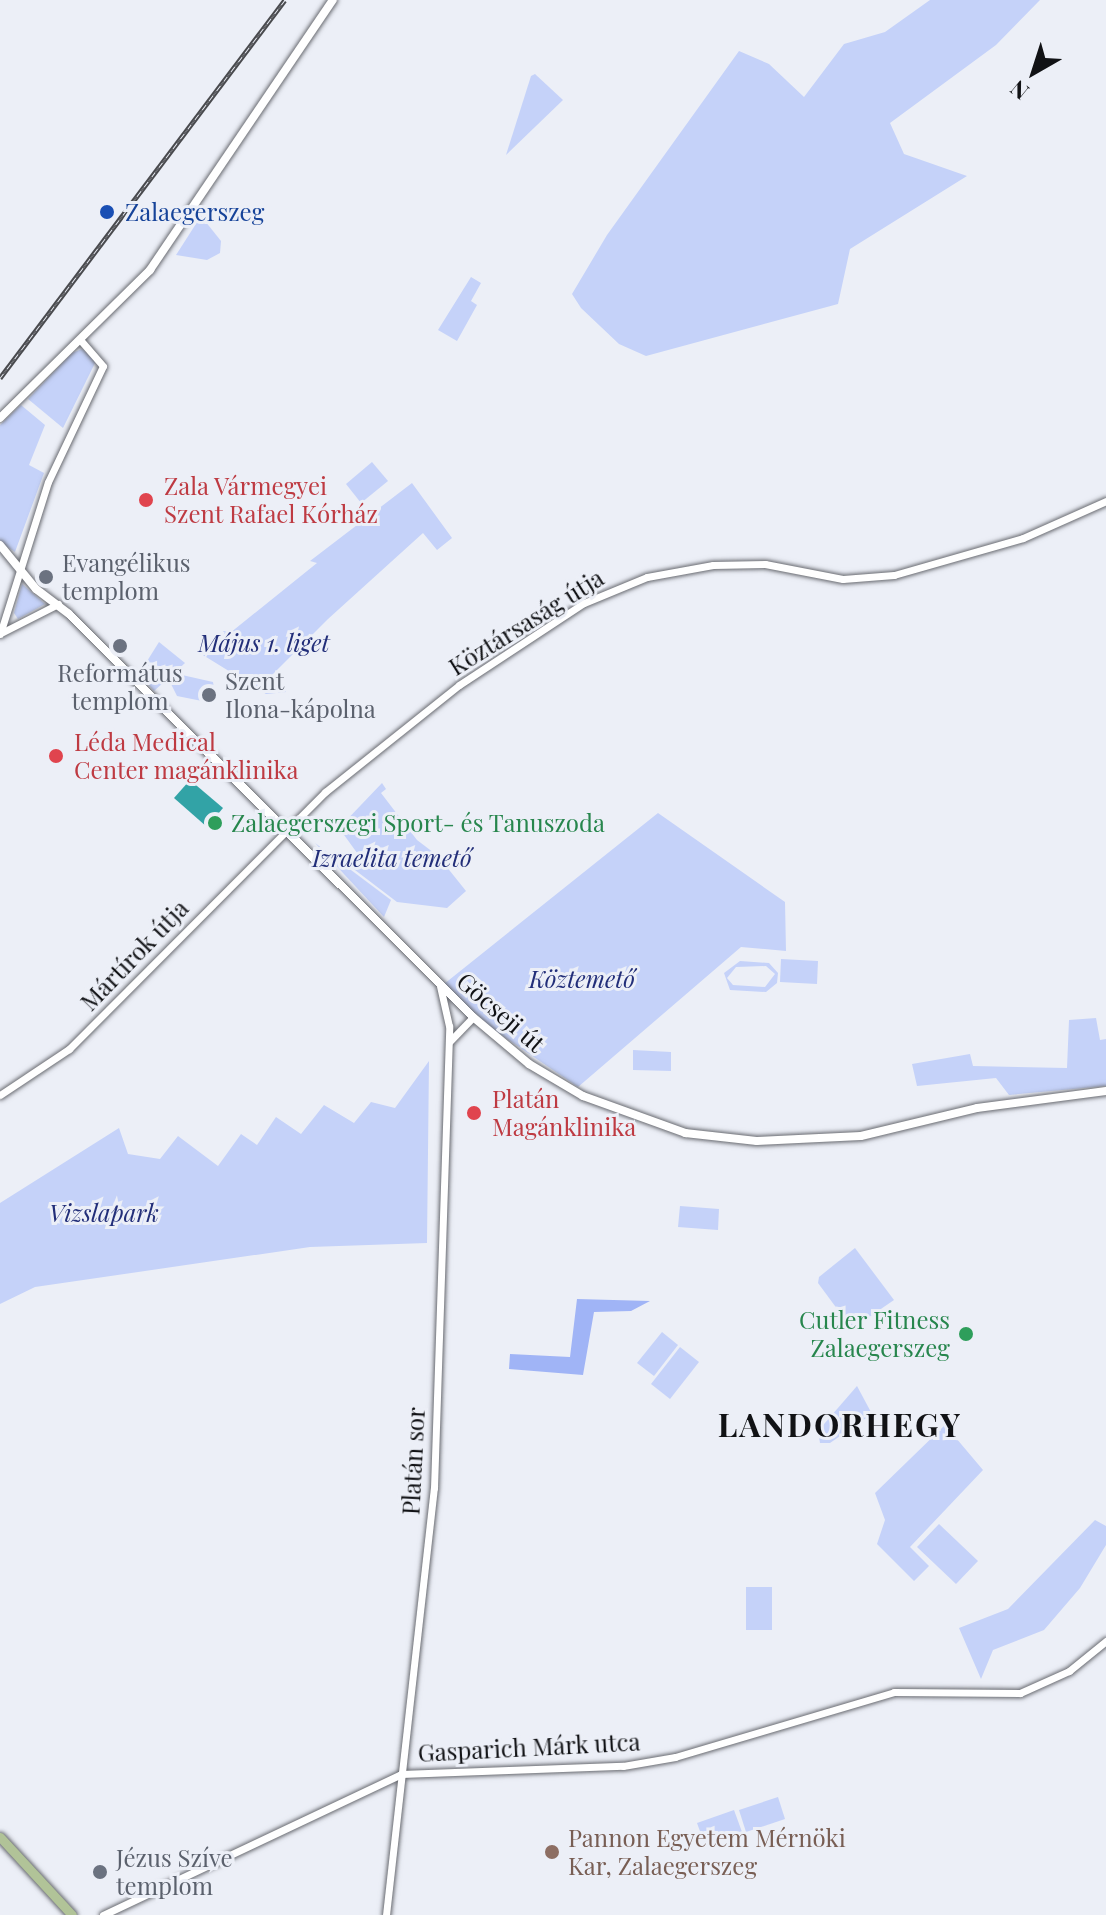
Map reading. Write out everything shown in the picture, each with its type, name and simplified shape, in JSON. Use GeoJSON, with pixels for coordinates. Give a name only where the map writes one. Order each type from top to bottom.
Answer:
{"type":"FeatureCollection","features":[{"type":"Feature","properties":{"kind":"main road"},"geometry":{"type":"LineString","coordinates":[[0,418],[150,270],[333,0]]}},
{"type":"Feature","properties":{"kind":"main road","name":"Göcseji út"},"geometry":{"type":"LineString","coordinates":[[0,545],[36,589],[58,604],[440,986],[529,1064],[583,1096],[665,1127],[720,1139],[851,1137],[1004,1103],[1106,1091]]}},
{"type":"Feature","properties":{"kind":"main road"},"geometry":{"type":"LineString","coordinates":[[0,1837],[72,1915]]}},
{"type":"Feature","properties":{"kind":"street"},"geometry":{"type":"LineString","coordinates":[[0,633],[23,570],[48,482],[103,366],[80,340]]}},
{"type":"Feature","properties":{"kind":"street","name":"Köztársaság útja"},"geometry":{"type":"LineString","coordinates":[[285,828],[459,685],[608,591],[664,573],[739,563],[843,579],[894,575],[1023,538],[1106,501]]}},
{"type":"Feature","properties":{"kind":"street"},"geometry":{"type":"LineString","coordinates":[[0,633],[58,604]]}},
{"type":"Feature","properties":{"kind":"street","name":"Mártírok útja"},"geometry":{"type":"LineString","coordinates":[[0,1095],[64,1054],[285,828]]}},
{"type":"Feature","properties":{"kind":"street","name":"Platán sor"},"geometry":{"type":"LineString","coordinates":[[386,1915],[434,1482],[449,1043],[448,1013],[440,986]]}},
{"type":"Feature","properties":{"kind":"street"},"geometry":{"type":"LineString","coordinates":[[449,1043],[473,1017]]}},
{"type":"Feature","properties":{"kind":"street","name":"Gasparich Márk utca"},"geometry":{"type":"LineString","coordinates":[[103,1915],[401,1774],[623,1766],[675,1757],[894,1692],[1020,1693],[1069,1671],[1106,1641]]}},
{"type":"Feature","properties":{"kind":"green space"},"geometry":{"type":"Polygon","coordinates":[[[930,0],[1040,0],[996,45],[890,123],[904,154],[967,176],[850,249],[838,304],[646,356],[619,344],[581,308],[572,294],[607,235],[739,51],[769,64],[804,97],[844,44],[885,32],[930,0]]]}},
{"type":"Feature","properties":{"kind":"green space"},"geometry":{"type":"Polygon","coordinates":[[[535,74],[563,100],[506,155],[531,76],[535,74]]]}},
{"type":"Feature","properties":{"kind":"green space"},"geometry":{"type":"Polygon","coordinates":[[[201,216],[221,241],[220,253],[207,260],[176,255],[201,216]]]}},
{"type":"Feature","properties":{"kind":"green space"},"geometry":{"type":"Polygon","coordinates":[[[471,277],[481,283],[471,301],[477,305],[457,341],[438,330],[471,277]]]}},
{"type":"Feature","properties":{"kind":"green space"},"geometry":{"type":"Polygon","coordinates":[[[82,349],[96,361],[63,428],[28,399],[72,353],[82,349]]]}},
{"type":"Feature","properties":{"kind":"green space"},"geometry":{"type":"Polygon","coordinates":[[[21,405],[45,425],[29,465],[44,473],[15,552],[0,542],[0,425],[21,405]]]}},
{"type":"Feature","properties":{"kind":"green space"},"geometry":{"type":"Polygon","coordinates":[[[372,462],[388,481],[361,503],[346,484],[372,462]]]}},
{"type":"Feature","properties":{"kind":"green space","name":"Május 1. liget"},"geometry":{"type":"Polygon","coordinates":[[[412,483],[452,538],[437,550],[423,533],[328,619],[271,676],[286,692],[266,694],[198,652],[224,631],[230,633],[317,563],[310,561],[412,483]]]}},
{"type":"Feature","properties":{"kind":"green space"},"geometry":{"type":"Polygon","coordinates":[[[22,584],[45,604],[18,619],[14,613],[22,584]]]}},
{"type":"Feature","properties":{"kind":"green space"},"geometry":{"type":"Polygon","coordinates":[[[159,642],[185,663],[154,691],[139,674],[159,642]]]}},
{"type":"Feature","properties":{"kind":"green space"},"geometry":{"type":"Polygon","coordinates":[[[182,675],[213,682],[215,696],[202,701],[177,696],[170,682],[182,675]]]}},
{"type":"Feature","properties":{"kind":"green space","name":"Izraelita temető"},"geometry":{"type":"Polygon","coordinates":[[[382,783],[386,789],[381,793],[417,840],[438,856],[466,891],[447,908],[397,902],[351,867],[360,857],[339,828],[382,783]]]}},
{"type":"Feature","properties":{"kind":"green space","name":"Köztemető"},"geometry":{"type":"Polygon","coordinates":[[[658,813],[785,902],[786,951],[741,947],[578,1087],[491,1028],[444,984],[658,813]]]}},
{"type":"Feature","properties":{"kind":"green space"},"geometry":{"type":"Polygon","coordinates":[[[315,843],[391,900],[384,917],[315,843]]]}},
{"type":"Feature","properties":{"kind":"green space"},"geometry":{"type":"Polygon","coordinates":[[[781,959],[818,961],[817,984],[780,982],[781,959]]]}},
{"type":"Feature","properties":{"kind":"green space"},"geometry":{"type":"Polygon","coordinates":[[[740,961],[769,963],[778,973],[777,983],[766,992],[730,990],[724,973],[740,961]],[[766,966],[736,967],[727,978],[733,985],[765,987],[775,974],[766,966]]]}},
{"type":"Feature","properties":{"kind":"green space"},"geometry":{"type":"Polygon","coordinates":[[[1096,1018],[1100,1040],[1106,1039],[1106,1086],[1009,1095],[996,1078],[917,1086],[912,1064],[970,1054],[973,1066],[1067,1068],[1069,1020],[1096,1018]]]}},
{"type":"Feature","properties":{"kind":"green space"},"geometry":{"type":"Polygon","coordinates":[[[633,1050],[671,1052],[671,1071],[633,1070],[633,1050]]]}},
{"type":"Feature","properties":{"kind":"green space","name":"Vizslapark"},"geometry":{"type":"Polygon","coordinates":[[[429,1061],[427,1243],[310,1247],[35,1287],[0,1304],[0,1203],[119,1128],[128,1154],[160,1159],[178,1136],[218,1166],[241,1134],[257,1145],[276,1117],[301,1134],[324,1105],[354,1123],[371,1102],[395,1108],[429,1061]]]}},
{"type":"Feature","properties":{"kind":"green space"},"geometry":{"type":"Polygon","coordinates":[[[680,1206],[719,1209],[718,1230],[678,1227],[680,1206]]]}},
{"type":"Feature","properties":{"kind":"green space"},"geometry":{"type":"Polygon","coordinates":[[[855,1248],[894,1300],[856,1326],[849,1325],[818,1283],[819,1277],[855,1248]]]}},
{"type":"Feature","properties":{"kind":"green space"},"geometry":{"type":"Polygon","coordinates":[[[662,1332],[678,1345],[654,1376],[637,1363],[662,1332]]]}},
{"type":"Feature","properties":{"kind":"green space"},"geometry":{"type":"Polygon","coordinates":[[[680,1347],[699,1362],[670,1399],[651,1384],[680,1347]]]}},
{"type":"Feature","properties":{"kind":"green space"},"geometry":{"type":"Polygon","coordinates":[[[857,1386],[872,1414],[830,1443],[820,1443],[818,1431],[857,1386]]]}},
{"type":"Feature","properties":{"kind":"green space"},"geometry":{"type":"Polygon","coordinates":[[[945,1425],[983,1470],[910,1547],[929,1566],[914,1581],[877,1544],[885,1520],[875,1493],[945,1425]]]}},
{"type":"Feature","properties":{"kind":"green space"},"geometry":{"type":"Polygon","coordinates":[[[1095,1520],[1106,1526],[1106,1545],[1080,1588],[1044,1630],[993,1650],[981,1679],[959,1628],[1008,1609],[1095,1520]]]}},
{"type":"Feature","properties":{"kind":"green space"},"geometry":{"type":"Polygon","coordinates":[[[939,1524],[978,1561],[956,1584],[917,1547],[939,1524]]]}},
{"type":"Feature","properties":{"kind":"green space"},"geometry":{"type":"Polygon","coordinates":[[[746,1587],[772,1587],[772,1630],[746,1630],[746,1587]]]}},
{"type":"Feature","properties":{"kind":"green space"},"geometry":{"type":"Polygon","coordinates":[[[778,1797],[785,1819],[746,1832],[739,1810],[778,1797]]]}},
{"type":"Feature","properties":{"kind":"green space"},"geometry":{"type":"Polygon","coordinates":[[[734,1810],[742,1832],[705,1845],[697,1823],[734,1810]]]}},
{"type":"Feature","properties":{"kind":"shaded area"},"geometry":{"type":"Polygon","coordinates":[[[190,780],[223,808],[207,827],[174,798],[190,780]]]}},
{"type":"Feature","properties":{"kind":"shaded area"},"geometry":{"type":"Polygon","coordinates":[[[577,1299],[650,1301],[631,1311],[594,1312],[583,1375],[509,1369],[510,1354],[570,1357],[577,1299]]]}},
{"type":"Feature","properties":{"kind":"railway"},"geometry":{"type":"LineString","coordinates":[[0,378],[285,0]]}},
{"type":"Feature","properties":{"kind":"place","name":"Zalaegerszeg"},"geometry":{"type":"Point","coordinates":[107,212]}},
{"type":"Feature","properties":{"kind":"place","name":"Zala Vármegyei Szent Rafael Kórház"},"geometry":{"type":"Point","coordinates":[146,500]}},
{"type":"Feature","properties":{"kind":"place","name":"Evangélikus templom"},"geometry":{"type":"Point","coordinates":[46,577]}},
{"type":"Feature","properties":{"kind":"place","name":"Református templom"},"geometry":{"type":"Point","coordinates":[120,646]}},
{"type":"Feature","properties":{"kind":"place","name":"Szent Ilona-kápolna"},"geometry":{"type":"Point","coordinates":[209,695]}},
{"type":"Feature","properties":{"kind":"place","name":"Léda Medical Center magánklinika"},"geometry":{"type":"Point","coordinates":[56,756]}},
{"type":"Feature","properties":{"kind":"place","name":"Zalaegerszegi Sport- és Tanuszoda"},"geometry":{"type":"Point","coordinates":[215,823]}},
{"type":"Feature","properties":{"kind":"place","name":"Platán Magánklinika"},"geometry":{"type":"Point","coordinates":[474,1113]}},
{"type":"Feature","properties":{"kind":"place","name":"Cutler Fitness Zalaegerszeg"},"geometry":{"type":"Point","coordinates":[966,1334]}},
{"type":"Feature","properties":{"kind":"place","name":"Pannon Egyetem Mérnöki Kar, Zalaegerszeg"},"geometry":{"type":"Point","coordinates":[552,1852]}},
{"type":"Feature","properties":{"kind":"place","name":"Jézus Szíve templom"},"geometry":{"type":"Point","coordinates":[100,1872]}},
{"type":"Feature","properties":{"kind":"district","name":"LANDORHEGY"},"geometry":{"type":"Point","coordinates":[840,1424]}}]}
